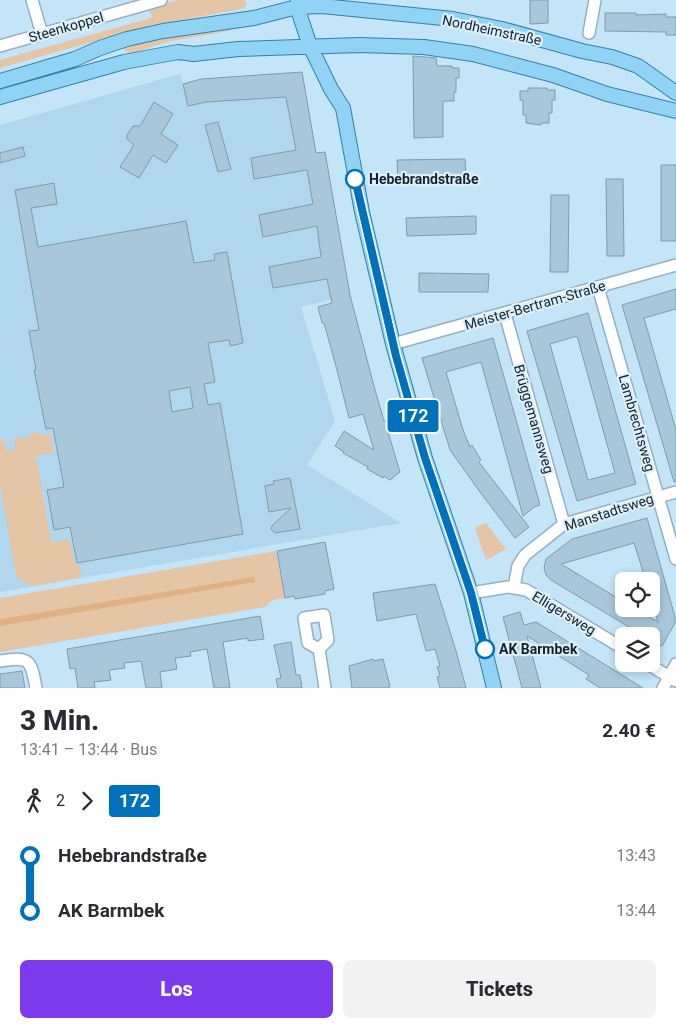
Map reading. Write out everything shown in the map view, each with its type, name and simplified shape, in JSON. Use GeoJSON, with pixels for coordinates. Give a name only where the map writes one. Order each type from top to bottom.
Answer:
{"type":"FeatureCollection","features":[{"type":"Feature","properties":{"kind":"main road"},"geometry":{"type":"LineString","coordinates":[[0,80],[75,59],[127,39],[172,30],[254,18],[298,4],[310,46],[331,89],[343,108],[362,212],[393,344],[425,458],[471,593],[494,688]]}},
{"type":"Feature","properties":{"kind":"main road","name":"Nordheimstraße"},"geometry":{"type":"LineString","coordinates":[[298,4],[453,19],[479,24],[612,57],[638,66],[676,93]]}},
{"type":"Feature","properties":{"kind":"main road"},"geometry":{"type":"LineString","coordinates":[[0,97],[124,62],[178,52],[194,54],[238,49],[310,46]]}},
{"type":"Feature","properties":{"kind":"main road","name":"Nordheimstraße"},"geometry":{"type":"LineString","coordinates":[[310,46],[424,47],[474,54],[553,75],[607,94],[676,111]]}},
{"type":"Feature","properties":{"kind":"street"},"geometry":{"type":"LineString","coordinates":[[32,0],[42,34]]}},
{"type":"Feature","properties":{"kind":"street","name":"Steenkoppel"},"geometry":{"type":"LineString","coordinates":[[0,46],[144,3],[161,0]]}},
{"type":"Feature","properties":{"kind":"street"},"geometry":{"type":"LineString","coordinates":[[589,33],[595,0]]}},
{"type":"Feature","properties":{"kind":"street","name":"Meister-Bertram-Straße"},"geometry":{"type":"LineString","coordinates":[[393,344],[676,264]]}},
{"type":"Feature","properties":{"kind":"street","name":"Lambrechtsweg"},"geometry":{"type":"LineString","coordinates":[[598,287],[676,559]]}},
{"type":"Feature","properties":{"kind":"street","name":"Brüggemannsweg"},"geometry":{"type":"LineString","coordinates":[[504,314],[564,524]]}},
{"type":"Feature","properties":{"kind":"street","name":"Manstadtsweg"},"geometry":{"type":"LineString","coordinates":[[514,587],[518,566],[525,555],[564,524],[676,492]]}},
{"type":"Feature","properties":{"kind":"street","name":"Elligersweg"},"geometry":{"type":"LineString","coordinates":[[471,593],[504,587],[526,590],[615,644]]}},
{"type":"Feature","properties":{"kind":"street"},"geometry":{"type":"LineString","coordinates":[[318,649],[325,688]]}},
{"type":"Feature","properties":{"kind":"street"},"geometry":{"type":"LineString","coordinates":[[0,661],[20,659],[28,661],[33,667],[36,688]]}},
{"type":"Feature","properties":{"kind":"street"},"geometry":{"type":"LineString","coordinates":[[662,688],[673,679],[676,664]]}},
{"type":"Feature","properties":{"kind":"street"},"geometry":{"type":"LineString","coordinates":[[660,671],[673,679]]}},
{"type":"Feature","properties":{"kind":"shaded area"},"geometry":{"type":"Polygon","coordinates":[[[177,0],[245,0],[247,5],[242,9],[152,25],[0,68],[0,60],[151,18],[152,16],[148,10],[177,0]]]}},
{"type":"Feature","properties":{"kind":"shaded area"},"geometry":{"type":"Polygon","coordinates":[[[235,27],[229,31],[171,41],[129,54],[121,46],[167,37],[235,27]]]}},
{"type":"Feature","properties":{"kind":"shaded area"},"geometry":{"type":"Polygon","coordinates":[[[302,72],[316,153],[325,152],[350,295],[301,307],[335,421],[307,465],[401,523],[0,592],[0,125],[180,74],[183,84],[201,79],[302,72]]]}},
{"type":"Feature","properties":{"kind":"shaded area"},"geometry":{"type":"Polygon","coordinates":[[[38,432],[39,435],[51,435],[54,453],[36,456],[51,542],[70,539],[75,564],[79,564],[81,573],[79,578],[31,586],[16,576],[0,483],[0,439],[4,438],[6,451],[16,449],[14,437],[29,437],[29,434],[38,432]]]}},
{"type":"Feature","properties":{"kind":"shaded area"},"geometry":{"type":"Polygon","coordinates":[[[486,523],[506,549],[486,560],[475,528],[486,523]]]}},
{"type":"Feature","properties":{"kind":"shaded area"},"geometry":{"type":"Polygon","coordinates":[[[276,551],[285,598],[273,600],[265,607],[0,652],[0,598],[276,551]]]}},
{"type":"Feature","properties":{"kind":"shaded area"},"geometry":{"type":"Polygon","coordinates":[[[254,577],[255,582],[0,626],[0,619],[254,577]]]}},
{"type":"Feature","properties":{"kind":"building"},"geometry":{"type":"Polygon","coordinates":[[[530,0],[548,0],[548,23],[530,24],[530,0]]]}},
{"type":"Feature","properties":{"kind":"building"},"geometry":{"type":"Polygon","coordinates":[[[605,13],[666,14],[666,17],[676,17],[676,35],[666,35],[666,32],[605,31],[605,13]]]}},
{"type":"Feature","properties":{"kind":"building"},"geometry":{"type":"Polygon","coordinates":[[[413,56],[436,58],[437,66],[459,68],[454,101],[443,101],[443,137],[414,138],[413,56]]]}},
{"type":"Feature","properties":{"kind":"building"},"geometry":{"type":"Polygon","coordinates":[[[302,72],[316,153],[325,152],[350,295],[375,390],[384,421],[386,420],[390,432],[388,432],[400,472],[390,480],[367,469],[368,467],[343,453],[335,446],[344,431],[374,450],[363,414],[349,418],[324,323],[322,323],[318,307],[332,303],[327,279],[273,288],[269,267],[321,257],[317,226],[263,237],[259,215],[313,204],[307,170],[254,179],[251,158],[296,150],[286,97],[206,102],[188,106],[183,84],[201,79],[302,72]]]}},
{"type":"Feature","properties":{"kind":"building"},"geometry":{"type":"Polygon","coordinates":[[[528,88],[555,90],[555,100],[552,100],[552,113],[549,113],[549,123],[541,123],[541,125],[526,123],[526,115],[523,115],[523,100],[520,100],[520,91],[528,91],[528,88]]]}},
{"type":"Feature","properties":{"kind":"building"},"geometry":{"type":"Polygon","coordinates":[[[154,102],[173,114],[161,134],[178,145],[166,163],[153,155],[139,178],[120,167],[134,145],[127,139],[127,135],[133,126],[140,126],[154,102]]]}},
{"type":"Feature","properties":{"kind":"building"},"geometry":{"type":"Polygon","coordinates":[[[218,122],[231,169],[218,172],[205,125],[218,122]]]}},
{"type":"Feature","properties":{"kind":"building"},"geometry":{"type":"Polygon","coordinates":[[[23,147],[25,156],[0,163],[0,153],[23,147]]]}},
{"type":"Feature","properties":{"kind":"building"},"geometry":{"type":"Polygon","coordinates":[[[465,159],[466,178],[398,180],[397,160],[465,159]]]}},
{"type":"Feature","properties":{"kind":"building"},"geometry":{"type":"Polygon","coordinates":[[[661,165],[676,165],[676,241],[661,241],[661,165]]]}},
{"type":"Feature","properties":{"kind":"building"},"geometry":{"type":"Polygon","coordinates":[[[606,179],[623,179],[624,256],[607,256],[606,179]]]}},
{"type":"Feature","properties":{"kind":"building"},"geometry":{"type":"Polygon","coordinates":[[[54,183],[57,204],[31,208],[38,247],[186,221],[194,263],[215,260],[214,254],[227,252],[243,343],[230,346],[229,340],[208,343],[215,382],[204,384],[208,405],[220,403],[243,534],[77,563],[70,527],[54,530],[47,490],[64,487],[53,428],[46,429],[34,370],[36,370],[29,331],[39,330],[15,190],[54,183]],[[190,387],[169,391],[172,412],[193,408],[190,387]]]}},
{"type":"Feature","properties":{"kind":"building"},"geometry":{"type":"Polygon","coordinates":[[[551,195],[569,195],[568,272],[550,272],[551,195]]]}},
{"type":"Feature","properties":{"kind":"building"},"geometry":{"type":"Polygon","coordinates":[[[476,216],[476,234],[407,236],[406,218],[476,216]]]}},
{"type":"Feature","properties":{"kind":"building"},"geometry":{"type":"Polygon","coordinates":[[[419,273],[489,274],[488,292],[419,292],[419,273]]]}},
{"type":"Feature","properties":{"kind":"building"},"geometry":{"type":"Polygon","coordinates":[[[676,289],[676,309],[644,318],[676,430],[676,482],[674,482],[622,305],[676,289]]]}},
{"type":"Feature","properties":{"kind":"building"},"geometry":{"type":"Polygon","coordinates":[[[588,313],[636,484],[577,501],[527,331],[588,313]],[[577,336],[550,344],[588,480],[615,473],[577,336]]]}},
{"type":"Feature","properties":{"kind":"building"},"geometry":{"type":"Polygon","coordinates":[[[493,338],[540,505],[534,507],[523,516],[481,362],[446,372],[470,447],[472,445],[481,460],[479,462],[529,527],[515,538],[450,450],[422,358],[493,338]]]}},
{"type":"Feature","properties":{"kind":"building"},"geometry":{"type":"Polygon","coordinates":[[[290,478],[300,529],[275,533],[271,529],[272,526],[291,508],[269,512],[265,486],[274,484],[273,481],[290,478]]]}},
{"type":"Feature","properties":{"kind":"building"},"geometry":{"type":"Polygon","coordinates":[[[647,518],[675,617],[675,623],[662,646],[660,645],[660,627],[629,627],[551,580],[546,575],[544,568],[546,559],[572,539],[647,518]]]}},
{"type":"Feature","properties":{"kind":"building"},"geometry":{"type":"Polygon","coordinates":[[[325,542],[334,589],[325,591],[325,594],[295,599],[294,596],[285,598],[277,551],[325,542]]]}},
{"type":"Feature","properties":{"kind":"building"},"geometry":{"type":"Polygon","coordinates":[[[435,584],[466,688],[440,688],[437,677],[440,676],[437,667],[440,666],[435,649],[426,651],[416,614],[377,621],[373,593],[435,584]]]}},
{"type":"Feature","properties":{"kind":"building"},"geometry":{"type":"Polygon","coordinates":[[[520,612],[524,625],[536,622],[643,688],[600,688],[586,679],[589,675],[527,636],[541,688],[522,688],[503,617],[520,612]]]}},
{"type":"Feature","properties":{"kind":"building"},"geometry":{"type":"Polygon","coordinates":[[[260,616],[264,639],[248,641],[248,638],[223,642],[230,688],[214,688],[207,649],[190,652],[191,656],[175,658],[177,669],[160,672],[162,688],[146,688],[141,661],[124,663],[125,668],[109,670],[111,680],[94,682],[95,688],[78,688],[75,668],[70,669],[67,649],[260,616]]]}},
{"type":"Feature","properties":{"kind":"building"},"geometry":{"type":"Polygon","coordinates":[[[291,642],[296,675],[300,675],[302,688],[278,688],[276,679],[281,678],[274,645],[291,642]]]}},
{"type":"Feature","properties":{"kind":"building"},"geometry":{"type":"Polygon","coordinates":[[[373,659],[373,661],[383,659],[389,688],[352,688],[349,666],[373,659]]]}},
{"type":"Feature","properties":{"kind":"building"},"geometry":{"type":"Polygon","coordinates":[[[22,671],[25,688],[0,688],[0,674],[22,671]]]}},
{"type":"Feature","properties":{"kind":"bus line","name":"172"},"geometry":{"type":"LineString","coordinates":[[355,179],[396,356],[425,458],[466,575],[485,649]]}},
{"type":"Feature","properties":{"kind":"place","name":"Hebebrandstraße"},"geometry":{"type":"Point","coordinates":[355,179]}},
{"type":"Feature","properties":{"kind":"place","name":"AK Barmbek"},"geometry":{"type":"Point","coordinates":[485,649]}}]}
